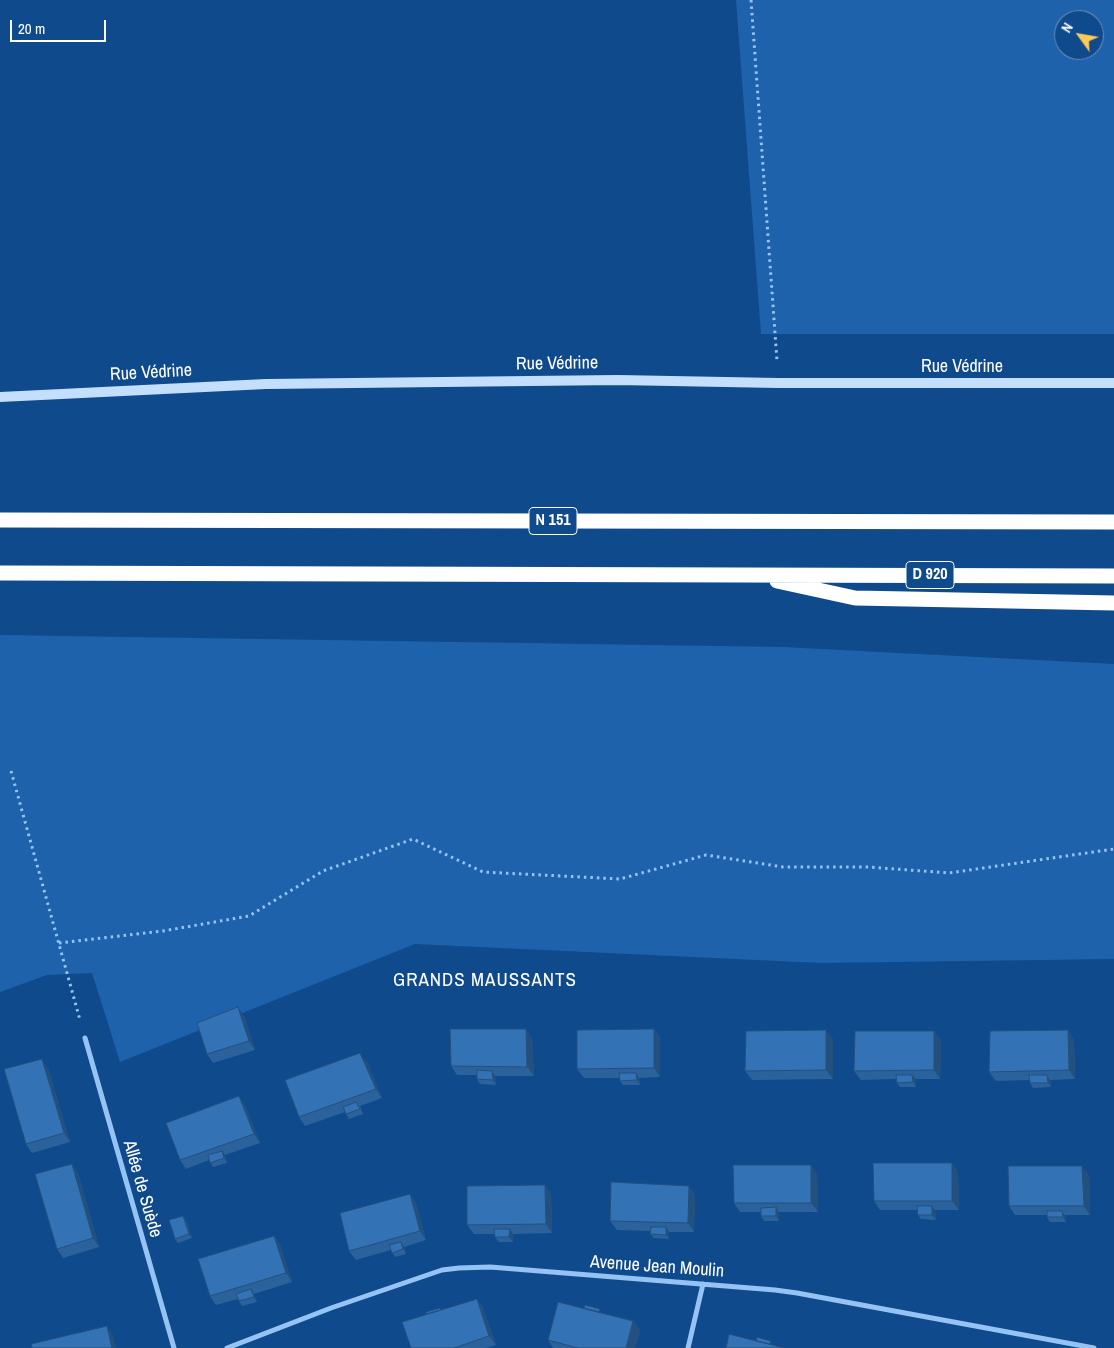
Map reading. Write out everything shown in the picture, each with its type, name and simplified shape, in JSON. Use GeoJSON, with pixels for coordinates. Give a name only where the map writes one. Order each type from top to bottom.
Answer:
{"type":"FeatureCollection","features":[{"type":"Feature","properties":{"kind":"highway","name":"N 151"},"geometry":{"type":"LineString","coordinates":[[0,520],[1111,522]]}},
{"type":"Feature","properties":{"kind":"highway"},"geometry":{"type":"LineString","coordinates":[[0,573],[746,575],[855,598],[1114,603]]}},
{"type":"Feature","properties":{"kind":"highway","name":"D 920"},"geometry":{"type":"LineString","coordinates":[[746,575],[1114,576]]}},
{"type":"Feature","properties":{"kind":"street","name":"Rue Védrine"},"geometry":{"type":"LineString","coordinates":[[0,397],[266,384],[618,380],[778,383],[1114,382]]}},
{"type":"Feature","properties":{"kind":"street","name":"Allée de Suède"},"geometry":{"type":"LineString","coordinates":[[85,1038],[174,1348]]}},
{"type":"Feature","properties":{"kind":"street","name":"Avenue Jean Moulin"},"geometry":{"type":"LineString","coordinates":[[227,1348],[331,1308],[442,1270],[490,1267],[760,1288],[797,1293],[1094,1348]]}},
{"type":"Feature","properties":{"kind":"street"},"geometry":{"type":"LineString","coordinates":[[688,1348],[703,1284]]}},
{"type":"Feature","properties":{"kind":"path"},"geometry":{"type":"LineString","coordinates":[[751,0],[778,383]]}},
{"type":"Feature","properties":{"kind":"path"},"geometry":{"type":"LineString","coordinates":[[11,770],[85,1038]]}},
{"type":"Feature","properties":{"kind":"path"},"geometry":{"type":"LineString","coordinates":[[59,943],[163,931],[249,916],[323,870],[413,839],[483,872],[620,879],[706,855],[783,868],[869,867],[949,872],[1114,849]]}},
{"type":"Feature","properties":{"kind":"shaded area"},"geometry":{"type":"Polygon","coordinates":[[[736,0],[1114,0],[1114,334],[761,334],[736,0]]]}},
{"type":"Feature","properties":{"kind":"shaded area"},"geometry":{"type":"Polygon","coordinates":[[[0,635],[783,647],[1114,664],[1114,959],[821,963],[415,944],[120,1062],[92,973],[47,975],[0,992],[0,635]]]}},
{"type":"Feature","properties":{"kind":"building"},"geometry":{"type":"Polygon","coordinates":[[[238,1007],[249,1041],[207,1054],[197,1023],[238,1007]]]}},
{"type":"Feature","properties":{"kind":"building"},"geometry":{"type":"Polygon","coordinates":[[[450,1029],[526,1029],[527,1067],[451,1066],[450,1029]]]}},
{"type":"Feature","properties":{"kind":"building"},"geometry":{"type":"Polygon","coordinates":[[[654,1029],[654,1068],[577,1069],[577,1030],[654,1029]]]}},
{"type":"Feature","properties":{"kind":"building"},"geometry":{"type":"Polygon","coordinates":[[[826,1030],[826,1070],[745,1071],[746,1031],[826,1030]]]}},
{"type":"Feature","properties":{"kind":"building"},"geometry":{"type":"Polygon","coordinates":[[[1068,1030],[1069,1070],[989,1072],[990,1031],[1068,1030]]]}},
{"type":"Feature","properties":{"kind":"building"},"geometry":{"type":"Polygon","coordinates":[[[855,1031],[934,1031],[934,1070],[854,1071],[855,1031]]]}},
{"type":"Feature","properties":{"kind":"building"},"geometry":{"type":"Polygon","coordinates":[[[360,1053],[376,1089],[299,1117],[285,1080],[360,1053]]]}},
{"type":"Feature","properties":{"kind":"building"},"geometry":{"type":"Polygon","coordinates":[[[42,1059],[64,1133],[26,1144],[4,1069],[42,1059]]]}},
{"type":"Feature","properties":{"kind":"building"},"geometry":{"type":"Polygon","coordinates":[[[477,1070],[492,1071],[493,1080],[477,1079],[477,1070]]]}},
{"type":"Feature","properties":{"kind":"building"},"geometry":{"type":"Polygon","coordinates":[[[619,1073],[636,1073],[637,1080],[620,1081],[619,1073]]]}},
{"type":"Feature","properties":{"kind":"building"},"geometry":{"type":"Polygon","coordinates":[[[896,1075],[912,1075],[913,1082],[897,1083],[896,1075]]]}},
{"type":"Feature","properties":{"kind":"building"},"geometry":{"type":"Polygon","coordinates":[[[1029,1075],[1047,1075],[1048,1083],[1030,1083],[1029,1075]]]}},
{"type":"Feature","properties":{"kind":"building"},"geometry":{"type":"Polygon","coordinates":[[[239,1096],[254,1134],[180,1160],[166,1123],[239,1096]]]}},
{"type":"Feature","properties":{"kind":"building"},"geometry":{"type":"Polygon","coordinates":[[[356,1102],[360,1109],[346,1114],[343,1107],[356,1102]]]}},
{"type":"Feature","properties":{"kind":"building"},"geometry":{"type":"Polygon","coordinates":[[[222,1151],[224,1158],[210,1163],[208,1155],[222,1151]]]}},
{"type":"Feature","properties":{"kind":"building"},"geometry":{"type":"Polygon","coordinates":[[[873,1163],[952,1163],[952,1201],[874,1201],[873,1163]]]}},
{"type":"Feature","properties":{"kind":"building"},"geometry":{"type":"Polygon","coordinates":[[[72,1164],[93,1238],[57,1249],[35,1174],[72,1164]]]}},
{"type":"Feature","properties":{"kind":"building"},"geometry":{"type":"Polygon","coordinates":[[[733,1165],[811,1165],[811,1203],[734,1203],[733,1165]]]}},
{"type":"Feature","properties":{"kind":"building"},"geometry":{"type":"Polygon","coordinates":[[[1008,1166],[1082,1166],[1084,1206],[1009,1206],[1008,1166]]]}},
{"type":"Feature","properties":{"kind":"building"},"geometry":{"type":"Polygon","coordinates":[[[611,1182],[689,1186],[688,1223],[610,1221],[611,1182]]]}},
{"type":"Feature","properties":{"kind":"building"},"geometry":{"type":"Polygon","coordinates":[[[545,1185],[546,1224],[467,1225],[467,1186],[545,1185]]]}},
{"type":"Feature","properties":{"kind":"building"},"geometry":{"type":"Polygon","coordinates":[[[410,1194],[420,1231],[349,1251],[340,1213],[410,1194]]]}},
{"type":"Feature","properties":{"kind":"building"},"geometry":{"type":"Polygon","coordinates":[[[917,1206],[932,1206],[932,1215],[918,1215],[917,1206]]]}},
{"type":"Feature","properties":{"kind":"building"},"geometry":{"type":"Polygon","coordinates":[[[776,1207],[776,1216],[761,1216],[761,1208],[776,1207]]]}},
{"type":"Feature","properties":{"kind":"building"},"geometry":{"type":"Polygon","coordinates":[[[1047,1211],[1062,1211],[1063,1217],[1047,1217],[1047,1211]]]}},
{"type":"Feature","properties":{"kind":"building"},"geometry":{"type":"Polygon","coordinates":[[[183,1216],[189,1234],[175,1239],[169,1220],[183,1216]]]}},
{"type":"Feature","properties":{"kind":"building"},"geometry":{"type":"Polygon","coordinates":[[[651,1227],[666,1227],[666,1235],[650,1234],[651,1227]]]}},
{"type":"Feature","properties":{"kind":"building"},"geometry":{"type":"Polygon","coordinates":[[[494,1229],[510,1229],[509,1237],[495,1237],[494,1229]]]}},
{"type":"Feature","properties":{"kind":"building"},"geometry":{"type":"Polygon","coordinates":[[[274,1236],[286,1273],[210,1296],[198,1259],[274,1236]]]}},
{"type":"Feature","properties":{"kind":"building"},"geometry":{"type":"Polygon","coordinates":[[[401,1242],[403,1249],[392,1253],[389,1245],[401,1242]]]}},
{"type":"Feature","properties":{"kind":"building"},"geometry":{"type":"Polygon","coordinates":[[[251,1289],[254,1297],[239,1301],[236,1294],[251,1289]]]}},
{"type":"Feature","properties":{"kind":"building"},"geometry":{"type":"Polygon","coordinates":[[[477,1299],[489,1336],[454,1348],[411,1348],[402,1322],[477,1299]]]}},
{"type":"Feature","properties":{"kind":"building"},"geometry":{"type":"Polygon","coordinates":[[[558,1302],[633,1321],[626,1348],[578,1348],[548,1340],[558,1302]]]}},
{"type":"Feature","properties":{"kind":"building"},"geometry":{"type":"Polygon","coordinates":[[[585,1305],[600,1309],[599,1312],[584,1308],[585,1305]]]}},
{"type":"Feature","properties":{"kind":"building"},"geometry":{"type":"Polygon","coordinates":[[[440,1308],[441,1310],[426,1314],[426,1312],[440,1308]]]}},
{"type":"Feature","properties":{"kind":"building"},"geometry":{"type":"Polygon","coordinates":[[[107,1326],[112,1348],[32,1348],[31,1344],[107,1326]]]}},
{"type":"Feature","properties":{"kind":"building"},"geometry":{"type":"Polygon","coordinates":[[[729,1334],[784,1348],[726,1348],[729,1334]]]}},
{"type":"Feature","properties":{"kind":"building"},"geometry":{"type":"Polygon","coordinates":[[[757,1337],[771,1341],[770,1344],[756,1341],[757,1337]]]}},
{"type":"Feature","properties":{"kind":"district","name":"GRANDS MAUSSANTS"},"geometry":{"type":"Point","coordinates":[485,981]}}]}
